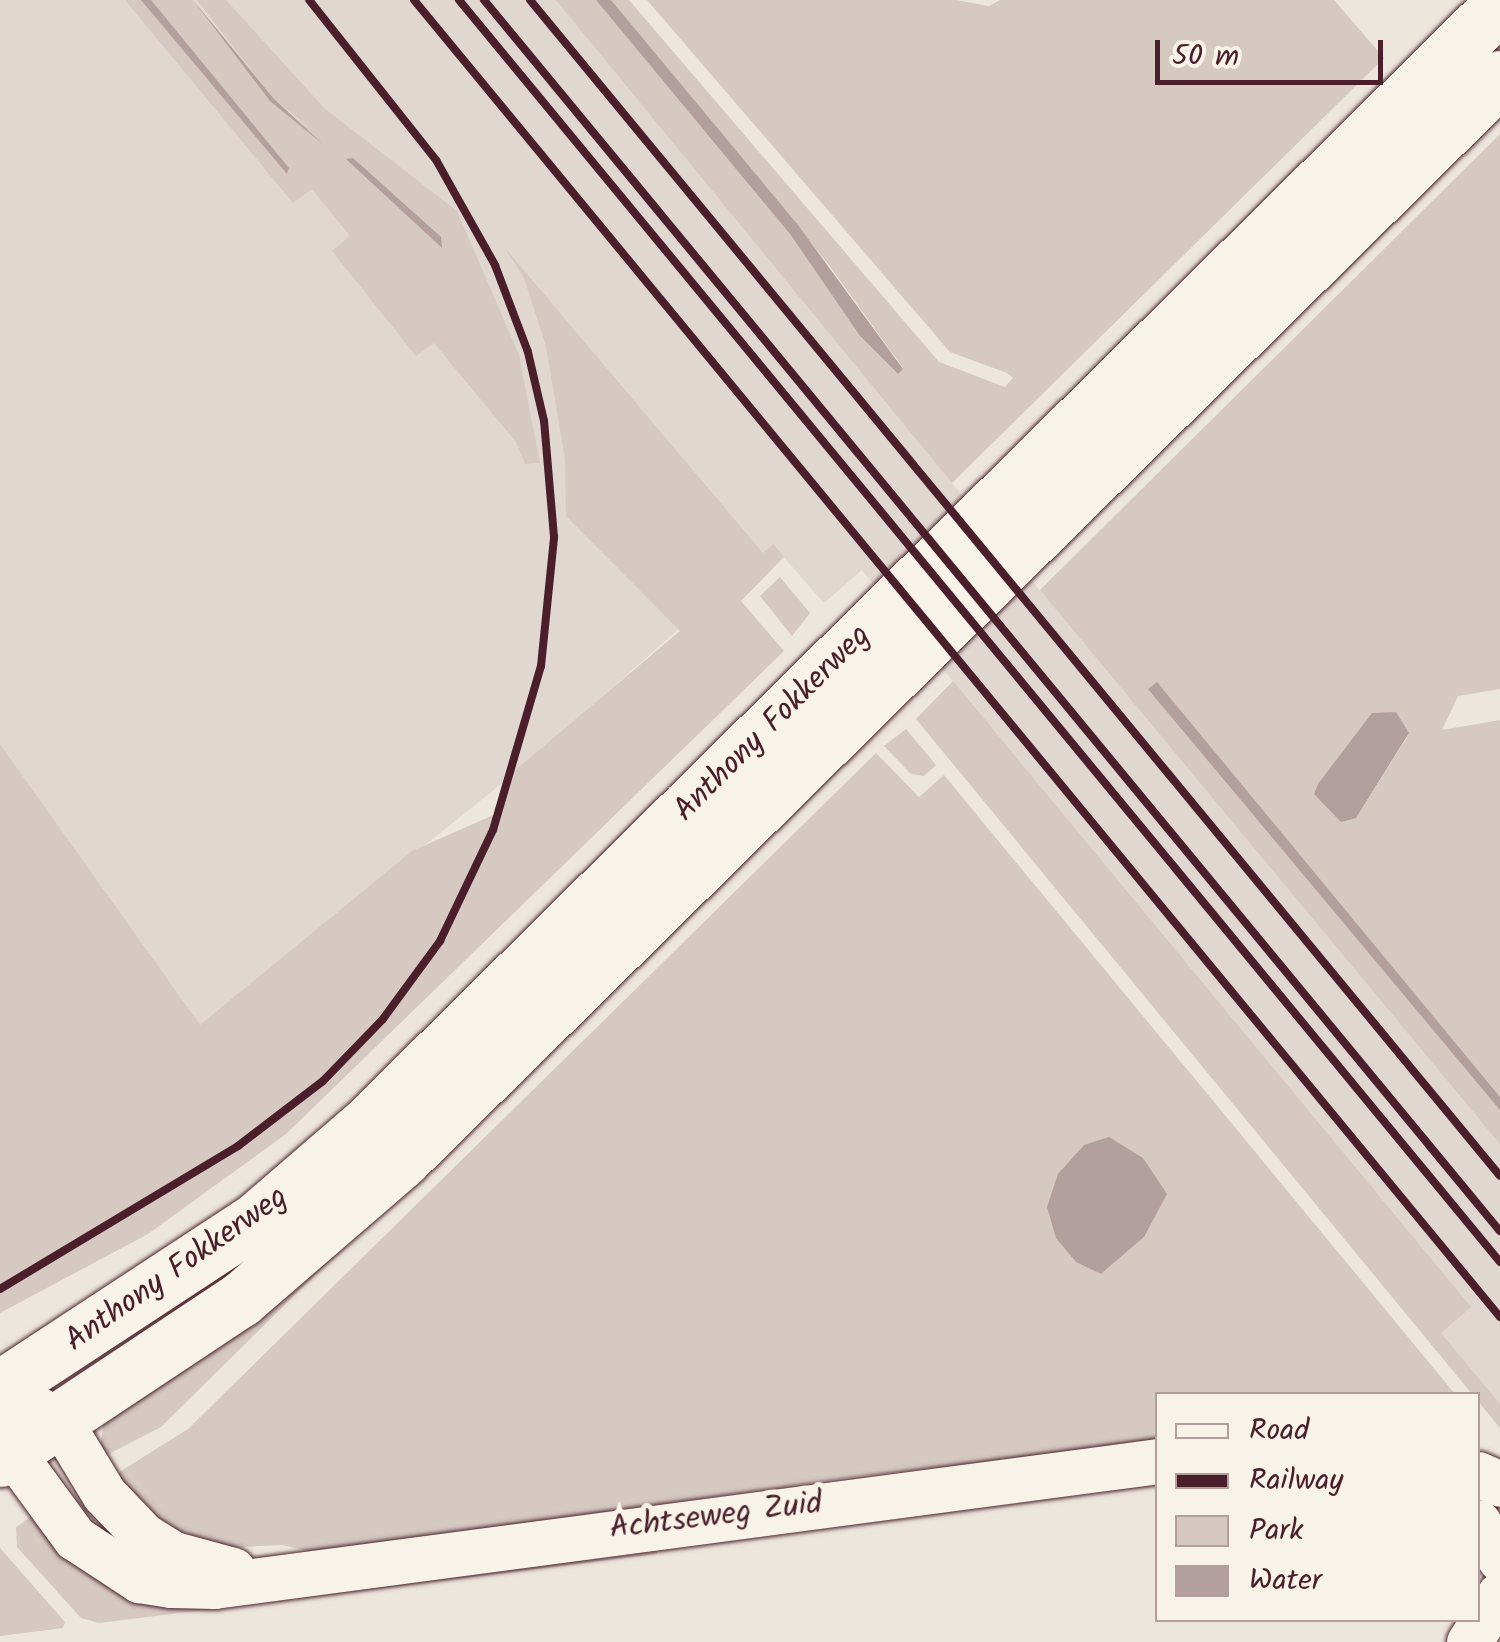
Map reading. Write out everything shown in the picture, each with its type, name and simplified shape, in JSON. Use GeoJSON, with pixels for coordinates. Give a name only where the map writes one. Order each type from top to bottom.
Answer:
{"type":"FeatureCollection","features":[{"type":"Feature","properties":{"kind":"main road","name":"Anthony Fokkerweg"},"geometry":{"type":"LineString","coordinates":[[0,1388],[257,1219],[367,1124],[1500,5]]}},
{"type":"Feature","properties":{"kind":"main road","name":"Anthony Fokkerweg"},"geometry":{"type":"LineString","coordinates":[[6,1455],[241,1299],[403,1158],[1500,78]]}},
{"type":"Feature","properties":{"kind":"street","name":"Achtseweg Zuid"},"geometry":{"type":"LineString","coordinates":[[0,1388],[61,1422],[104,1494],[143,1536],[205,1566],[274,1574]]}},
{"type":"Feature","properties":{"kind":"street","name":"Achtseweg Zuid"},"geometry":{"type":"LineString","coordinates":[[0,1388],[6,1455],[75,1538],[139,1580],[214,1586],[274,1574],[1155,1461]]}},
{"type":"Feature","properties":{"kind":"street"},"geometry":{"type":"LineString","coordinates":[[1469,1642],[1500,1596],[1500,1559],[1480,1525]]}},
{"type":"Feature","properties":{"kind":"shaded area"},"geometry":{"type":"Polygon","coordinates":[[[0,0],[622,0],[944,473],[1042,593],[1500,1069],[1500,1425],[1480,1398],[1480,1392],[1476,1392],[955,684],[862,570],[824,603],[773,545],[530,761],[199,1026],[0,744],[0,0]]]}},
{"type":"Feature","properties":{"kind":"green space"},"geometry":{"type":"Polygon","coordinates":[[[125,0],[193,0],[270,101],[316,133],[274,99],[197,0],[226,0],[324,108],[457,211],[519,355],[540,463],[525,464],[516,442],[434,343],[416,356],[332,251],[350,236],[312,189],[293,203],[125,0]]]}},
{"type":"Feature","properties":{"kind":"green space"},"geometry":{"type":"Polygon","coordinates":[[[556,0],[596,0],[790,234],[860,336],[898,374],[903,368],[829,265],[611,0],[629,0],[939,362],[1005,387],[1013,378],[1007,373],[950,352],[647,0],[956,0],[989,6],[1000,0],[1334,0],[1384,58],[952,483],[556,0]]]}},
{"type":"Feature","properties":{"kind":"green space"},"geometry":{"type":"Polygon","coordinates":[[[1500,134],[1500,689],[1458,696],[1442,730],[1500,720],[1500,1144],[1040,590],[1500,134]],[[1409,734],[1335,763],[1318,784],[1356,818],[1409,734]]]}},
{"type":"Feature","properties":{"kind":"green space"},"geometry":{"type":"Polygon","coordinates":[[[505,248],[763,553],[773,544],[784,557],[741,601],[784,651],[286,1134],[148,1234],[0,1313],[0,744],[200,1025],[412,851],[498,813],[512,773],[680,631],[566,516],[565,459],[546,346],[524,278],[505,248]]]}},
{"type":"Feature","properties":{"kind":"green space"},"geometry":{"type":"Polygon","coordinates":[[[780,577],[810,613],[792,636],[760,596],[780,577]]]}},
{"type":"Feature","properties":{"kind":"green space"},"geometry":{"type":"Polygon","coordinates":[[[953,681],[1471,1307],[1441,1333],[1500,1404],[1500,1428],[1480,1404],[1480,1392],[1470,1392],[916,719],[953,681]]]}},
{"type":"Feature","properties":{"kind":"green space"},"geometry":{"type":"Polygon","coordinates":[[[906,729],[936,765],[924,776],[911,774],[884,746],[906,729]]]}},
{"type":"Feature","properties":{"kind":"green space"},"geometry":{"type":"Polygon","coordinates":[[[876,753],[919,797],[944,775],[1453,1392],[1155,1392],[1155,1443],[860,1476],[317,1553],[282,1545],[217,1548],[177,1535],[110,1478],[188,1429],[876,753]],[[1058,1174],[1101,1274],[1144,1237],[1058,1174]]]}},
{"type":"Feature","properties":{"kind":"green space"},"geometry":{"type":"Polygon","coordinates":[[[385,1206],[161,1427],[99,1459],[104,1417],[385,1206]]]}},
{"type":"Feature","properties":{"kind":"green space"},"geometry":{"type":"Polygon","coordinates":[[[36,1513],[84,1566],[655,1540],[657,1554],[99,1623],[81,1618],[17,1547],[16,1527],[36,1513]]]}},
{"type":"Feature","properties":{"kind":"green space"},"geometry":{"type":"Polygon","coordinates":[[[0,1548],[65,1622],[63,1628],[0,1636],[0,1548]]]}},
{"type":"Feature","properties":{"kind":"water"},"geometry":{"type":"Polygon","coordinates":[[[141,0],[151,0],[289,168],[287,174],[141,0]]]}},
{"type":"Feature","properties":{"kind":"water"},"geometry":{"type":"Polygon","coordinates":[[[193,0],[274,99],[324,145],[270,101],[193,0]]]}},
{"type":"Feature","properties":{"kind":"water"},"geometry":{"type":"Polygon","coordinates":[[[596,0],[611,0],[798,225],[903,369],[898,374],[860,336],[790,234],[596,0]]]}},
{"type":"Feature","properties":{"kind":"water"},"geometry":{"type":"Polygon","coordinates":[[[353,158],[441,237],[442,248],[346,159],[353,158]]]}},
{"type":"Feature","properties":{"kind":"water"},"geometry":{"type":"Polygon","coordinates":[[[1157,682],[1500,1097],[1500,1110],[1148,689],[1157,682]]]}},
{"type":"Feature","properties":{"kind":"water"},"geometry":{"type":"Polygon","coordinates":[[[1396,712],[1409,733],[1356,818],[1341,822],[1314,794],[1318,784],[1372,713],[1396,712]]]}},
{"type":"Feature","properties":{"kind":"water"},"geometry":{"type":"Polygon","coordinates":[[[1109,1137],[1143,1158],[1167,1194],[1144,1237],[1101,1274],[1076,1262],[1056,1238],[1047,1207],[1058,1174],[1084,1145],[1109,1137]]]}},
{"type":"Feature","properties":{"kind":"railway"},"geometry":{"type":"LineString","coordinates":[[0,1289],[238,1146],[323,1081],[383,1019],[440,941],[493,830],[541,666],[554,537],[544,421],[528,352],[495,265],[436,160],[309,0]]}},
{"type":"Feature","properties":{"kind":"railway"},"geometry":{"type":"LineString","coordinates":[[414,0],[1500,1317]]}},
{"type":"Feature","properties":{"kind":"railway"},"geometry":{"type":"LineString","coordinates":[[459,0],[1500,1262]]}},
{"type":"Feature","properties":{"kind":"railway"},"geometry":{"type":"LineString","coordinates":[[484,0],[1500,1231]]}},
{"type":"Feature","properties":{"kind":"railway"},"geometry":{"type":"LineString","coordinates":[[530,0],[1500,1176]]}}]}
